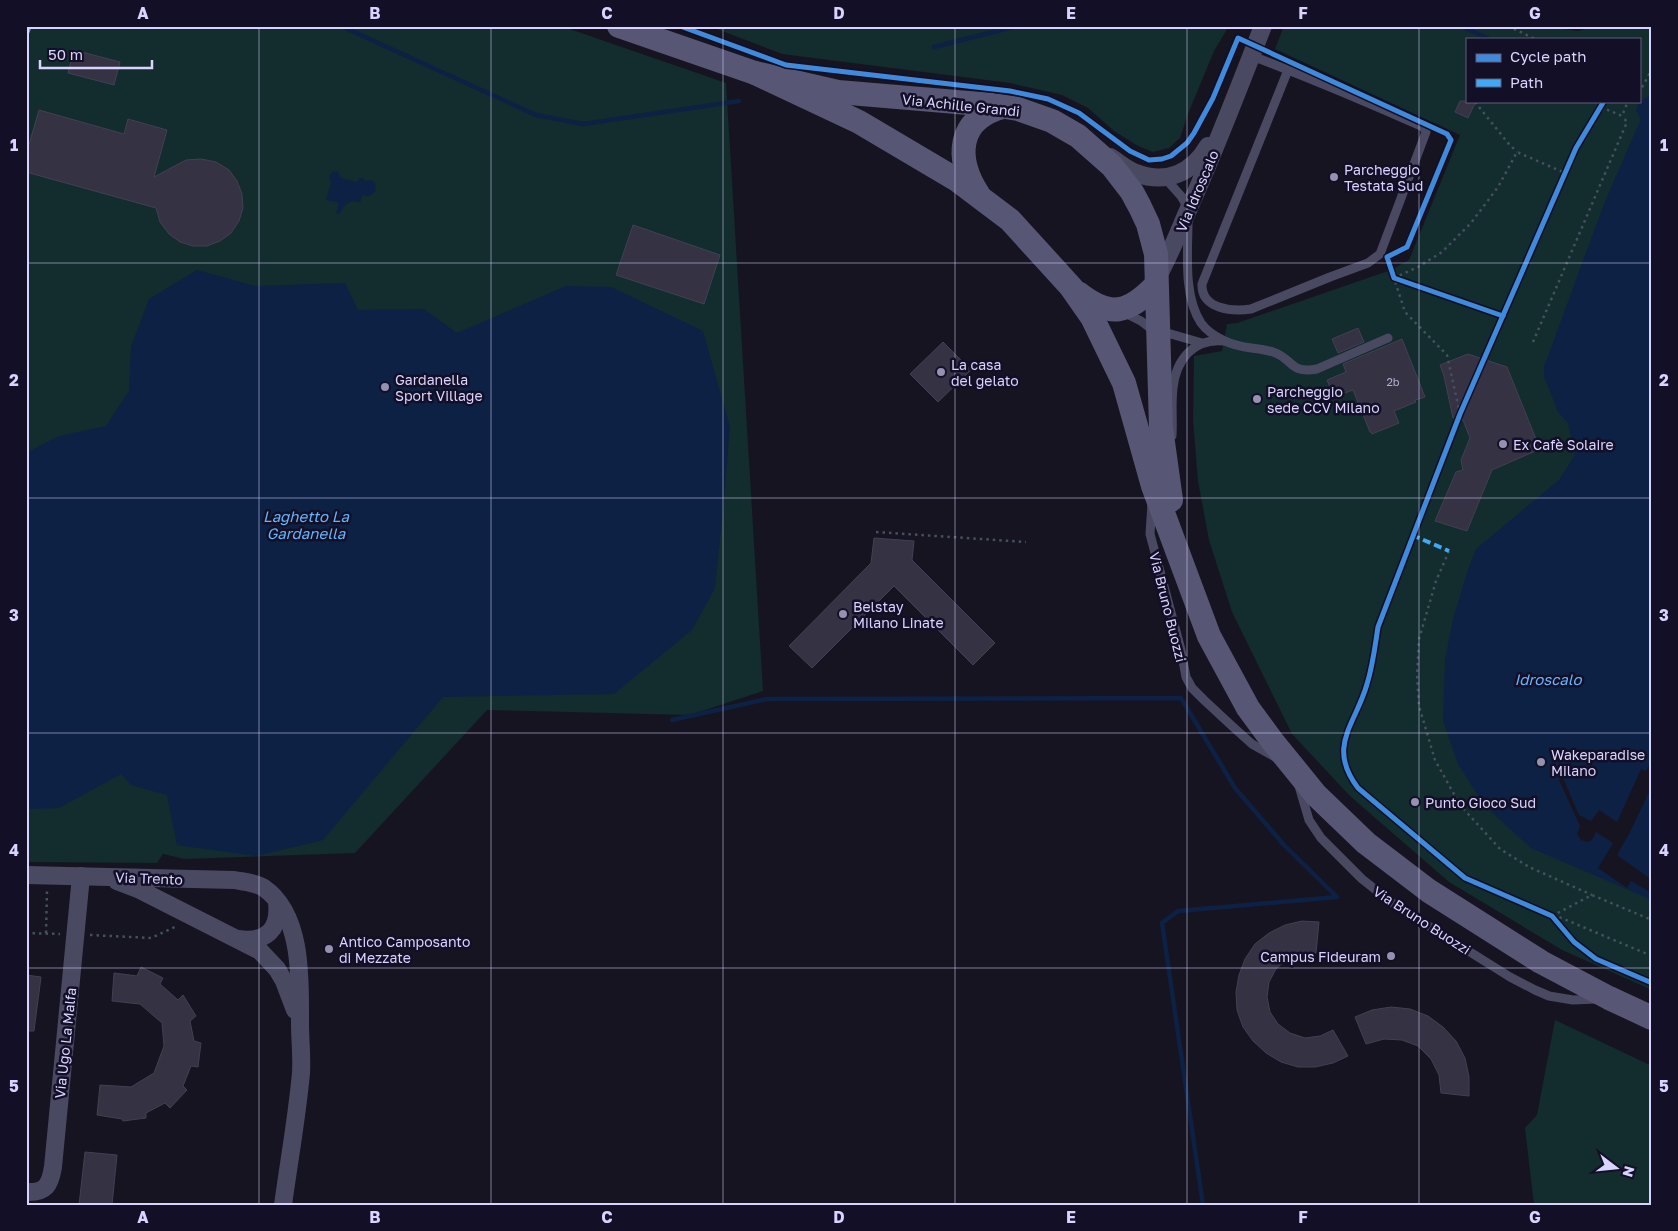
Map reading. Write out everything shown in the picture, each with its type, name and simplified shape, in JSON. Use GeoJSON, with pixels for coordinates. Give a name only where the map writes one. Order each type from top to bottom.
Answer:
{"type":"FeatureCollection","features":[{"type":"Feature","properties":{"kind":"main road","name":"Via Achille Grandi"},"geometry":{"type":"LineString","coordinates":[[619,26],[755,73],[859,122],[945,172],[978,194],[1010,220],[1071,287]]}},
{"type":"Feature","properties":{"kind":"main road","name":"Via Achille Grandi"},"geometry":{"type":"LineString","coordinates":[[755,73],[838,92],[1003,107],[1035,114],[1052,121],[1078,136],[1112,166],[1132,192],[1148,224],[1156,254],[1156,283]]}},
{"type":"Feature","properties":{"kind":"main road"},"geometry":{"type":"LineString","coordinates":[[978,194],[967,175],[963,151],[964,141],[968,131],[976,121],[992,110],[1003,107]]}},
{"type":"Feature","properties":{"kind":"main road"},"geometry":{"type":"LineString","coordinates":[[1071,287],[1092,304],[1106,309],[1118,310],[1139,302],[1156,283]]}},
{"type":"Feature","properties":{"kind":"main road","name":"Via Bruno Buozzi"},"geometry":{"type":"LineString","coordinates":[[1156,283],[1161,488]]}},
{"type":"Feature","properties":{"kind":"main road","name":"Via Bruno Buozzi"},"geometry":{"type":"LineString","coordinates":[[1071,287],[1092,317],[1124,383],[1161,488],[1192,592],[1210,636],[1248,708],[1292,766],[1316,795],[1366,843],[1429,891],[1541,962],[1609,998],[1652,1018]]}},
{"type":"Feature","properties":{"kind":"street","name":"Via Idroscalo"},"geometry":{"type":"LineString","coordinates":[[1156,283],[1235,100],[1264,26]]}},
{"type":"Feature","properties":{"kind":"street","name":"Via Idroscalo"},"geometry":{"type":"LineString","coordinates":[[1078,136],[1136,173],[1151,177],[1164,177],[1184,172],[1197,162],[1235,100]]}},
{"type":"Feature","properties":{"kind":"street"},"geometry":{"type":"LineString","coordinates":[[26,875],[103,877]]}},
{"type":"Feature","properties":{"kind":"street","name":"Via Ugo La Malfa"},"geometry":{"type":"LineString","coordinates":[[26,1192],[38,1192],[45,1188],[51,1176],[81,876]]}},
{"type":"Feature","properties":{"kind":"street","name":"Via Trento"},"geometry":{"type":"LineString","coordinates":[[103,877],[240,881],[264,888],[277,902],[292,932],[298,960],[300,1037],[300,1074],[282,1205]]}},
{"type":"Feature","properties":{"kind":"street","name":"Via Trento"},"geometry":{"type":"LineString","coordinates":[[103,877],[138,889],[260,951],[277,969],[289,992],[300,1037]]}},
{"type":"Feature","properties":{"kind":"street"},"geometry":{"type":"LineString","coordinates":[[238,939],[255,940],[267,935],[275,925],[277,902]]}},
{"type":"Feature","properties":{"kind":"lane"},"geometry":{"type":"LineString","coordinates":[[1252,56],[1288,70],[1423,128],[1425,134],[1380,254],[1368,263],[1330,276],[1251,309],[1240,311],[1221,308],[1208,300],[1203,294],[1202,284],[1288,70]]}},
{"type":"Feature","properties":{"kind":"lane"},"geometry":{"type":"LineString","coordinates":[[1164,177],[1181,196],[1188,210],[1188,256],[1191,298],[1197,316],[1206,329],[1224,341],[1241,347],[1272,352],[1296,369],[1306,371],[1388,338]]}},
{"type":"Feature","properties":{"kind":"lane"},"geometry":{"type":"LineString","coordinates":[[1118,310],[1157,331],[1202,343]]}},
{"type":"Feature","properties":{"kind":"lane"},"geometry":{"type":"LineString","coordinates":[[1161,488],[1174,382],[1178,369],[1190,350],[1202,343],[1224,341]]}},
{"type":"Feature","properties":{"kind":"lane","name":"Via Bruno Buozzi"},"geometry":{"type":"LineString","coordinates":[[1161,488],[1150,534],[1181,650],[1186,677],[1192,688],[1252,744],[1292,766],[1309,820],[1321,838],[1362,879],[1395,905],[1510,977],[1549,996],[1573,1000],[1609,998]]}},
{"type":"Feature","properties":{"kind":"path"},"geometry":{"type":"LineString","coordinates":[[1508,26],[1533,38]]}},
{"type":"Feature","properties":{"kind":"path"},"geometry":{"type":"LineString","coordinates":[[1640,91],[1652,69]]}},
{"type":"Feature","properties":{"kind":"path"},"geometry":{"type":"LineString","coordinates":[[1475,102],[1517,152],[1565,173]]}},
{"type":"Feature","properties":{"kind":"path"},"geometry":{"type":"LineString","coordinates":[[1596,114],[1603,102]]}},
{"type":"Feature","properties":{"kind":"path"},"geometry":{"type":"LineString","coordinates":[[1622,116],[1628,102]]}},
{"type":"Feature","properties":{"kind":"path"},"geometry":{"type":"LineString","coordinates":[[1533,342],[1627,122],[1622,116],[1600,108]]}},
{"type":"Feature","properties":{"kind":"path"},"geometry":{"type":"LineString","coordinates":[[1387,257],[1407,247],[1451,140],[1447,134],[1430,126]]}},
{"type":"Feature","properties":{"kind":"path"},"geometry":{"type":"LineString","coordinates":[[1394,278],[1418,267],[1442,252],[1471,223],[1498,187],[1517,152]]}},
{"type":"Feature","properties":{"kind":"path"},"geometry":{"type":"LineString","coordinates":[[1562,182],[1569,164]]}},
{"type":"Feature","properties":{"kind":"path"},"geometry":{"type":"LineString","coordinates":[[1392,270],[1406,312],[1447,355],[1460,414]]}},
{"type":"Feature","properties":{"kind":"path"},"geometry":{"type":"LineString","coordinates":[[1394,278],[1503,316]]}},
{"type":"Feature","properties":{"kind":"path"},"geometry":{"type":"LineString","coordinates":[[1499,325],[1507,307]]}},
{"type":"Feature","properties":{"kind":"path"},"geometry":{"type":"LineString","coordinates":[[1456,422],[1464,405]]}},
{"type":"Feature","properties":{"kind":"path"},"geometry":{"type":"LineString","coordinates":[[876,532],[1026,542]]}},
{"type":"Feature","properties":{"kind":"path"},"geometry":{"type":"LineString","coordinates":[[1449,551],[1436,581],[1419,639],[1416,675],[1419,706],[1435,760],[1460,805],[1500,848],[1529,867],[1652,920]]}},
{"type":"Feature","properties":{"kind":"path"},"geometry":{"type":"LineString","coordinates":[[46,933],[47,889],[53,890],[53,875]]}},
{"type":"Feature","properties":{"kind":"path"},"geometry":{"type":"LineString","coordinates":[[1552,916],[1592,895]]}},
{"type":"Feature","properties":{"kind":"path"},"geometry":{"type":"LineString","coordinates":[[1543,913],[1559,917],[1652,956]]}},
{"type":"Feature","properties":{"kind":"path"},"geometry":{"type":"LineString","coordinates":[[1552,916],[1557,923]]}},
{"type":"Feature","properties":{"kind":"path"},"geometry":{"type":"LineString","coordinates":[[26,932],[151,938],[196,918]]}},
{"type":"Feature","properties":{"kind":"green space","name":"Gardanella Sport Village"},"geometry":{"type":"Polygon","coordinates":[[[26,26],[561,26],[726,83],[763,691],[690,715],[487,710],[355,853],[184,859],[163,854],[157,863],[26,862],[26,26]]]}},
{"type":"Feature","properties":{"kind":"green space"},"geometry":{"type":"Polygon","coordinates":[[[709,26],[1229,26],[1214,51],[1180,138],[1169,148],[1153,152],[1138,146],[1114,131],[1088,108],[1062,95],[1010,83],[782,54],[709,26]]]}},
{"type":"Feature","properties":{"kind":"green space","name":"Idroscalo"},"geometry":{"type":"Polygon","coordinates":[[[1284,26],[1541,26],[1578,31],[1596,26],[1652,26],[1652,990],[1562,950],[1449,882],[1350,796],[1292,734],[1232,612],[1209,540],[1198,481],[1193,420],[1194,356],[1222,351],[1227,324],[1237,323],[1391,270],[1409,260],[1460,135],[1275,49],[1284,26]]]}},
{"type":"Feature","properties":{"kind":"green space"},"geometry":{"type":"Polygon","coordinates":[[[1555,1020],[1652,1066],[1652,1205],[1534,1205],[1525,1128],[1537,1115],[1555,1020]]]}},
{"type":"Feature","properties":{"kind":"water","name":"Idroscalo"},"geometry":{"type":"Polygon","coordinates":[[[1652,95],[1652,900],[1531,848],[1484,805],[1458,764],[1443,720],[1445,660],[1453,619],[1476,549],[1559,480],[1575,455],[1568,423],[1558,412],[1544,376],[1544,367],[1604,204],[1641,119],[1636,110],[1640,101],[1652,95]]]}},
{"type":"Feature","properties":{"kind":"water"},"geometry":{"type":"Polygon","coordinates":[[[333,171],[338,172],[341,178],[357,182],[360,178],[364,179],[364,181],[371,180],[375,183],[376,191],[370,196],[362,195],[360,203],[350,202],[345,205],[340,214],[336,213],[339,203],[326,200],[331,182],[329,176],[333,171]]]}},
{"type":"Feature","properties":{"kind":"water","name":"Laghetto La Gardanella"},"geometry":{"type":"Polygon","coordinates":[[[197,270],[255,286],[345,283],[358,310],[424,309],[457,333],[566,286],[611,287],[703,331],[730,427],[715,588],[692,630],[614,694],[443,697],[323,840],[256,856],[177,845],[167,795],[131,785],[121,774],[59,808],[26,809],[26,453],[59,436],[106,426],[129,391],[131,347],[149,299],[197,270]]]}},
{"type":"Feature","properties":{"kind":"pier"},"geometry":{"type":"Polygon","coordinates":[[[1652,759],[1652,786],[1617,855],[1652,880],[1650,892],[1631,881],[1627,888],[1598,868],[1613,843],[1596,832],[1592,840],[1588,842],[1581,840],[1577,834],[1580,826],[1559,780],[1563,778],[1579,815],[1591,821],[1599,810],[1617,822],[1641,769],[1646,771],[1652,759]]]}},
{"type":"Feature","properties":{"kind":"building"},"geometry":{"type":"Polygon","coordinates":[[[74,50],[120,62],[114,85],[68,73],[74,50]]]}},
{"type":"Feature","properties":{"kind":"building"},"geometry":{"type":"Polygon","coordinates":[[[1460,101],[1476,102],[1468,118],[1455,112],[1460,101]]]}},
{"type":"Feature","properties":{"kind":"building"},"geometry":{"type":"Polygon","coordinates":[[[39,110],[124,134],[128,119],[167,130],[154,177],[186,160],[201,159],[216,162],[229,170],[237,181],[242,194],[243,208],[239,221],[231,233],[220,241],[207,246],[193,246],[180,242],[169,234],[160,222],[156,208],[26,172],[26,155],[39,110]]]}},
{"type":"Feature","properties":{"kind":"building"},"geometry":{"type":"Polygon","coordinates":[[[633,225],[720,255],[704,304],[616,275],[633,225]]]}},
{"type":"Feature","properties":{"kind":"building"},"geometry":{"type":"Polygon","coordinates":[[[1358,328],[1364,342],[1338,353],[1332,339],[1358,328]]]}},
{"type":"Feature","properties":{"kind":"building"},"geometry":{"type":"Polygon","coordinates":[[[1402,339],[1425,397],[1394,411],[1399,423],[1372,434],[1353,390],[1334,397],[1327,380],[1346,372],[1343,364],[1402,339]]]}},
{"type":"Feature","properties":{"kind":"building","name":"La casa del gelato"},"geometry":{"type":"Polygon","coordinates":[[[943,342],[971,370],[938,402],[910,374],[943,342]]]}},
{"type":"Feature","properties":{"kind":"building","name":"Ex Cafè Solaire"},"geometry":{"type":"Polygon","coordinates":[[[1468,354],[1507,367],[1540,449],[1492,470],[1467,531],[1435,521],[1456,472],[1463,470],[1461,460],[1470,438],[1463,420],[1453,418],[1440,365],[1468,354]]]}},
{"type":"Feature","properties":{"kind":"building","name":"Belstay Milano Linate"},"geometry":{"type":"Polygon","coordinates":[[[874,538],[914,541],[912,560],[995,643],[973,665],[894,586],[812,668],[789,646],[871,563],[874,538]]]}},
{"type":"Feature","properties":{"kind":"building"},"geometry":{"type":"Polygon","coordinates":[[[1302,921],[1319,922],[1316,953],[1301,953],[1287,959],[1276,969],[1269,982],[1267,997],[1270,1012],[1278,1024],[1290,1033],[1305,1038],[1320,1036],[1333,1030],[1348,1056],[1333,1063],[1315,1067],[1298,1067],[1281,1062],[1266,1053],[1253,1041],[1243,1027],[1237,1010],[1236,992],[1239,975],[1245,959],[1255,944],[1269,933],[1285,925],[1302,921]]]}},
{"type":"Feature","properties":{"kind":"building"},"geometry":{"type":"Polygon","coordinates":[[[141,967],[163,978],[160,984],[178,1000],[183,995],[196,1016],[190,1021],[194,1041],[201,1043],[198,1067],[191,1066],[183,1086],[187,1090],[170,1108],[165,1103],[146,1113],[146,1118],[123,1121],[122,1119],[97,1115],[100,1085],[131,1087],[154,1073],[164,1046],[162,1023],[140,1004],[112,1001],[114,973],[137,976],[141,967]]]}},
{"type":"Feature","properties":{"kind":"building"},"geometry":{"type":"Polygon","coordinates":[[[26,975],[41,977],[34,1031],[26,1031],[26,975]]]}},
{"type":"Feature","properties":{"kind":"building"},"geometry":{"type":"Polygon","coordinates":[[[1391,1007],[1410,1009],[1428,1016],[1443,1027],[1456,1041],[1465,1058],[1469,1077],[1469,1096],[1441,1093],[1439,1075],[1431,1059],[1418,1046],[1402,1040],[1384,1039],[1366,1044],[1355,1017],[1372,1010],[1391,1007]]]}},
{"type":"Feature","properties":{"kind":"building"},"geometry":{"type":"Polygon","coordinates":[[[85,1152],[117,1155],[112,1205],[79,1205],[85,1152]]]}},
{"type":"Feature","properties":{"kind":"waterway"},"geometry":{"type":"LineString","coordinates":[[341,26],[536,115],[583,124],[739,101]]}},
{"type":"Feature","properties":{"kind":"waterway"},"geometry":{"type":"LineString","coordinates":[[934,47],[1017,26]]}},
{"type":"Feature","properties":{"kind":"waterway"},"geometry":{"type":"LineString","coordinates":[[1461,26],[1487,38]]}},
{"type":"Feature","properties":{"kind":"waterway"},"geometry":{"type":"LineString","coordinates":[[672,720],[767,699],[1181,698],[1235,788],[1284,845],[1337,897],[1178,911],[1162,923],[1203,1205]]}},
{"type":"Feature","properties":{"kind":"marked path"},"geometry":{"type":"LineString","coordinates":[[26,36],[30,26]]}},
{"type":"Feature","properties":{"kind":"marked path"},"geometry":{"type":"LineString","coordinates":[[1412,535],[1449,551]]}},
{"type":"Feature","properties":{"kind":"cycle path"},"geometry":{"type":"LineString","coordinates":[[680,26],[786,65],[1010,91],[1048,99],[1079,113],[1130,151],[1149,160],[1171,156],[1187,143],[1213,98],[1238,38],[1447,134],[1451,140],[1407,247],[1387,257],[1394,278],[1503,316]]}},
{"type":"Feature","properties":{"kind":"cycle path"},"geometry":{"type":"LineString","coordinates":[[1603,102],[1576,148],[1460,414],[1378,627],[1367,684],[1346,735],[1344,760],[1358,788],[1465,878],[1552,916],[1574,942],[1596,959],[1652,983]]}},
{"type":"Feature","properties":{"kind":"place","name":"Parcheggio Testata Sud"},"geometry":{"type":"Point","coordinates":[1334,177]}},
{"type":"Feature","properties":{"kind":"place","name":"La casa del gelato"},"geometry":{"type":"Point","coordinates":[941,372]}},
{"type":"Feature","properties":{"kind":"place","name":"Gardanella Sport Village"},"geometry":{"type":"Point","coordinates":[385,387]}},
{"type":"Feature","properties":{"kind":"place","name":"Parcheggio sede CCV Milano"},"geometry":{"type":"Point","coordinates":[1257,399]}},
{"type":"Feature","properties":{"kind":"place","name":"Ex Cafè Solaire"},"geometry":{"type":"Point","coordinates":[1503,444]}},
{"type":"Feature","properties":{"kind":"place","name":"Belstay Milano Linate"},"geometry":{"type":"Point","coordinates":[843,614]}},
{"type":"Feature","properties":{"kind":"place","name":"Wakeparadise Milano"},"geometry":{"type":"Point","coordinates":[1541,762]}},
{"type":"Feature","properties":{"kind":"place","name":"Punto Gioco Sud"},"geometry":{"type":"Point","coordinates":[1415,802]}},
{"type":"Feature","properties":{"kind":"place","name":"Antico Camposanto di Mezzate"},"geometry":{"type":"Point","coordinates":[329,949]}},
{"type":"Feature","properties":{"kind":"place","name":"Campus Fideuram"},"geometry":{"type":"Point","coordinates":[1391,956]}}]}
